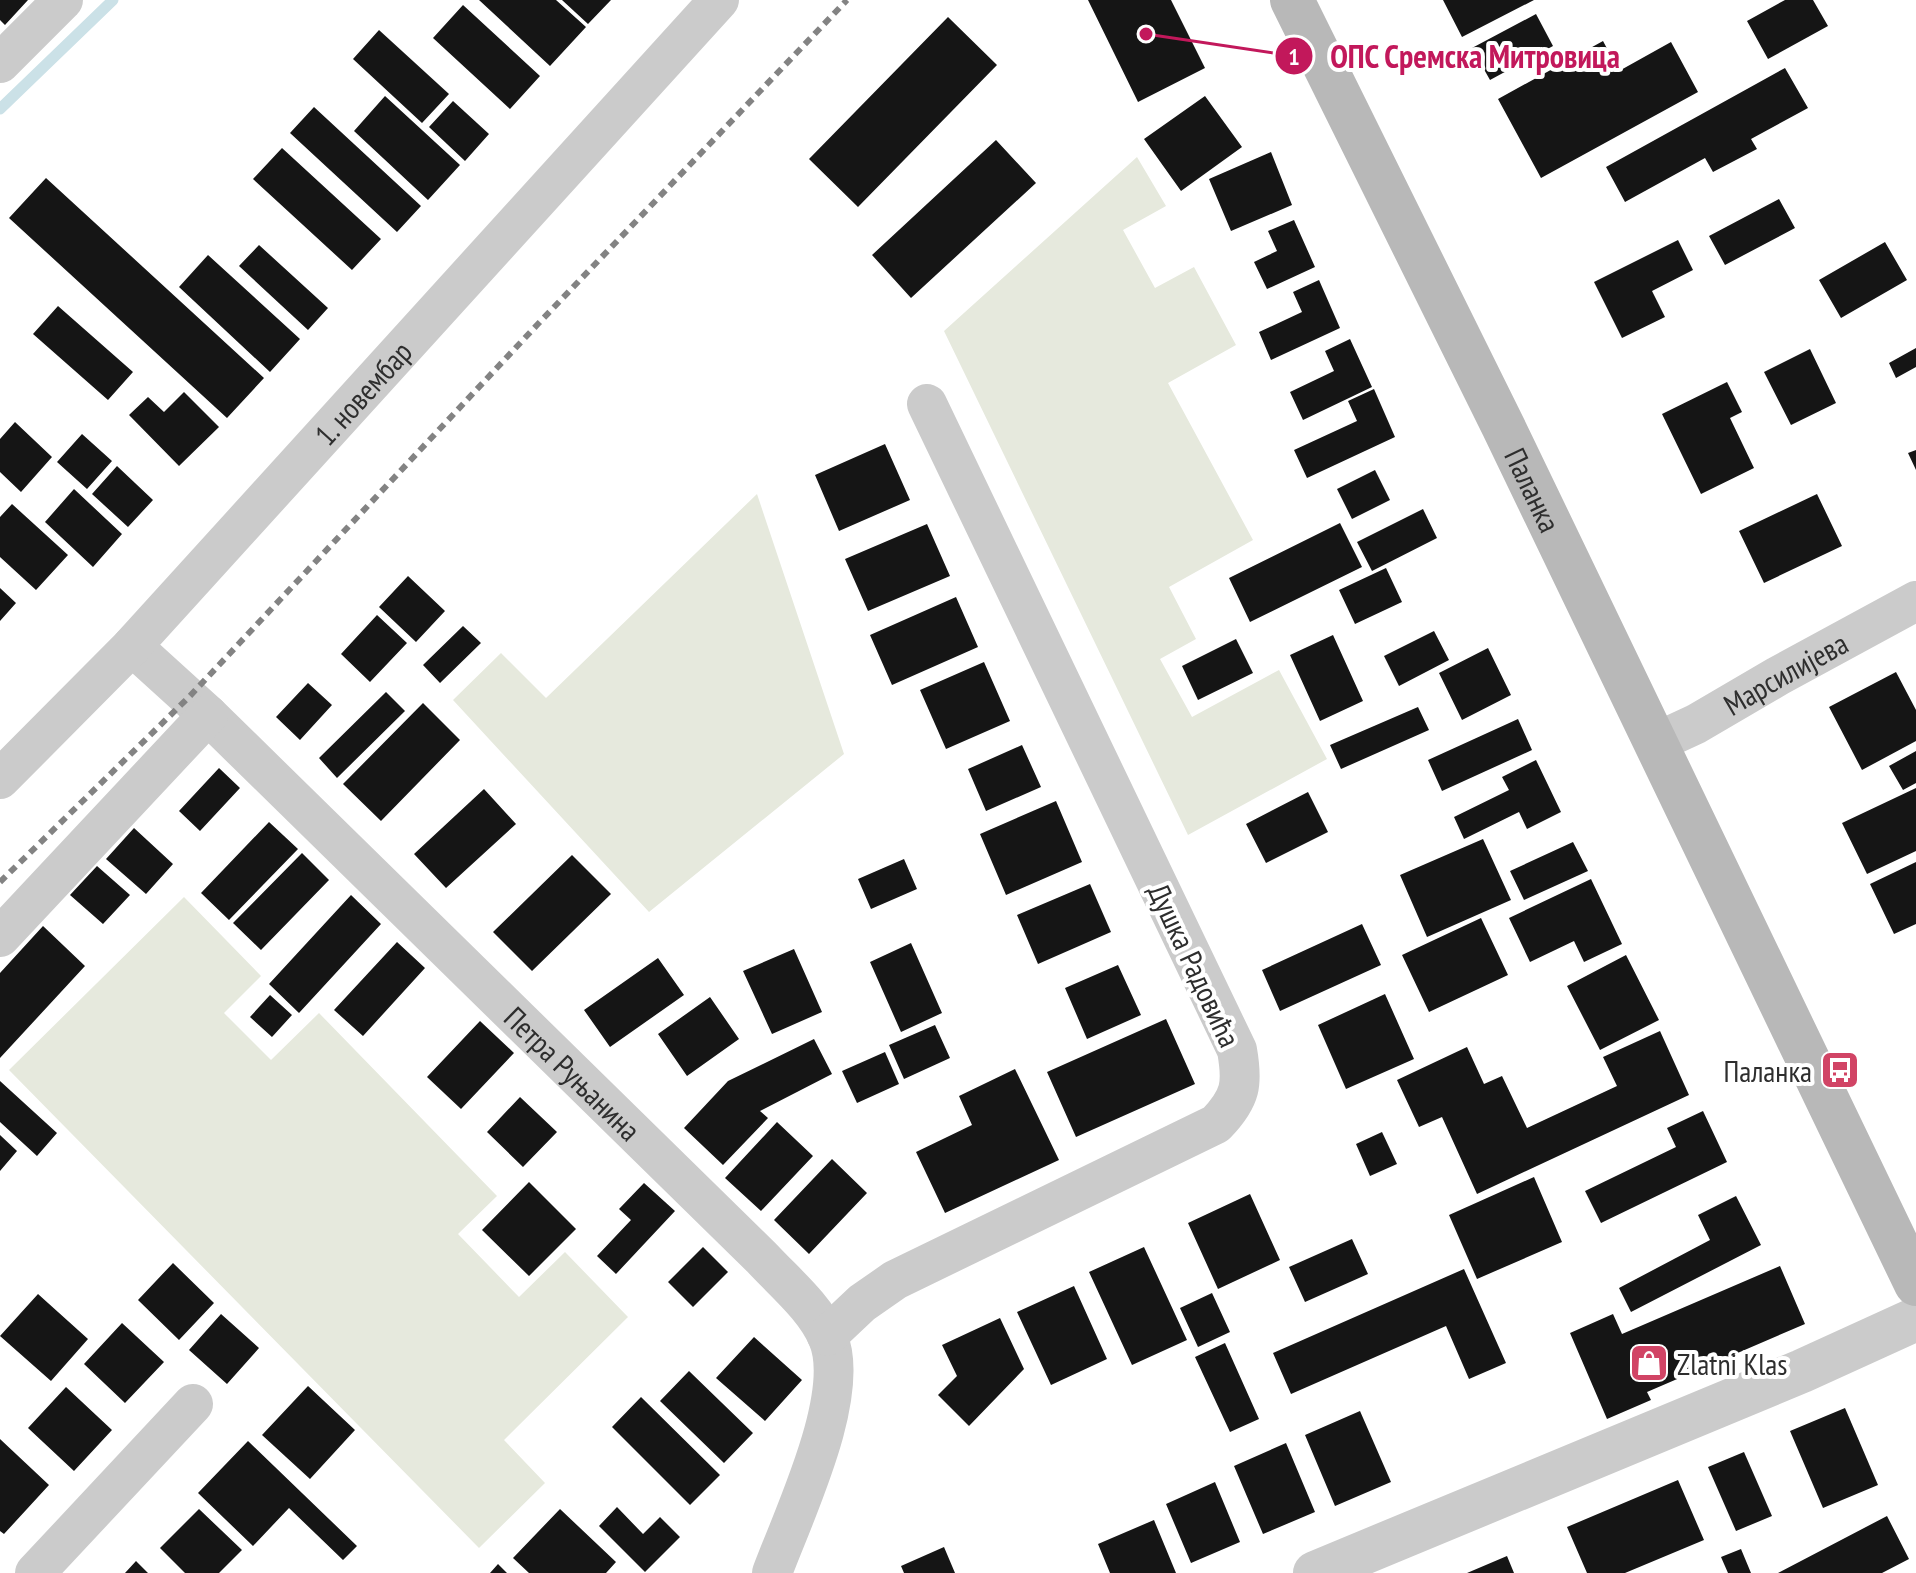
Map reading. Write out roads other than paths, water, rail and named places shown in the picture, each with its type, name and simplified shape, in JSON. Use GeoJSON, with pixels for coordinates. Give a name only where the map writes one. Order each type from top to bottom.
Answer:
{"type":"FeatureCollection","features":[{"type":"Feature","properties":{"kind":"main road","name":"Паланка"},"geometry":{"type":"LineString","coordinates":[[1292,0],[1503,426],[1916,1284]]}},
{"type":"Feature","properties":{"kind":"street"},"geometry":{"type":"LineString","coordinates":[[0,63],[63,0]]}},
{"type":"Feature","properties":{"kind":"street","name":"1. новембар"},"geometry":{"type":"LineString","coordinates":[[3,769],[132,646],[719,0]]}},
{"type":"Feature","properties":{"kind":"street","name":"Душка Радовића"},"geometry":{"type":"LineString","coordinates":[[827,1336],[862,1303],[895,1280],[1216,1124],[1233,1107],[1242,1080],[1237,1050],[927,404]]}},
{"type":"Feature","properties":{"kind":"street","name":"Марсилијева"},"geometry":{"type":"LineString","coordinates":[[1655,743],[1696,724],[1916,601]]}},
{"type":"Feature","properties":{"kind":"street","name":"Петра Руњанина"},"geometry":{"type":"LineString","coordinates":[[132,646],[208,715],[762,1258],[808,1307],[827,1336],[833,1355],[833,1388],[823,1436],[772,1573]]}},
{"type":"Feature","properties":{"kind":"street"},"geometry":{"type":"LineString","coordinates":[[0,937],[208,715]]}},
{"type":"Feature","properties":{"kind":"street"},"geometry":{"type":"LineString","coordinates":[[1315,1573],[1802,1371],[1916,1319]]}},
{"type":"Feature","properties":{"kind":"street"},"geometry":{"type":"LineString","coordinates":[[35,1573],[193,1404]]}},
{"type":"Feature","properties":{"kind":"waterway"},"geometry":{"type":"LineString","coordinates":[[0,109],[113,0]]}},
{"type":"Feature","properties":{"kind":"railway"},"geometry":{"type":"LineString","coordinates":[[0,882],[189,697],[847,0]]}},
{"type":"Feature","properties":{"kind":"place","name":"ОПС Сремска Митровица"},"geometry":{"type":"Point","coordinates":[1146,34]}},
{"type":"Feature","properties":{"kind":"place","name":"Паланка"},"geometry":{"type":"Point","coordinates":[1840,1070]}},
{"type":"Feature","properties":{"kind":"place","name":"Zlatni Klas"},"geometry":{"type":"Point","coordinates":[1649,1363]}}]}
